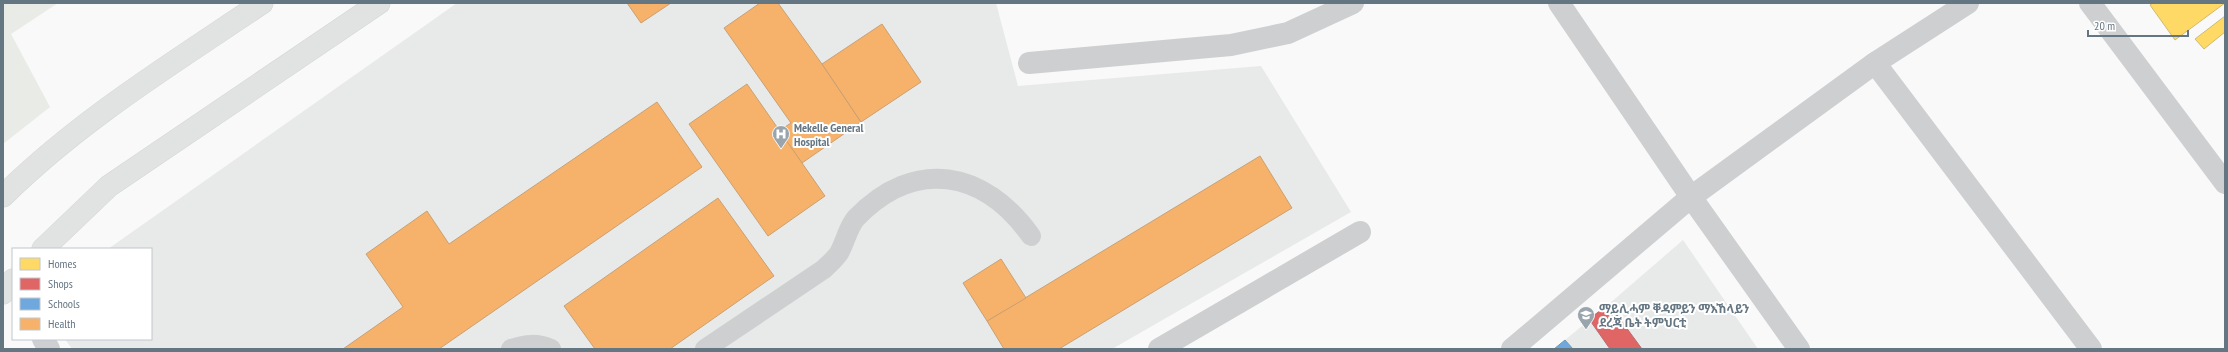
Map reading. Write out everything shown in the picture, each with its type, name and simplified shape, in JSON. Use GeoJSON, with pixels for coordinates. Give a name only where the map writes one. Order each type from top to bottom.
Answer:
{"type":"FeatureCollection","features":[{"type":"Feature","properties":{"kind":"main road"},"geometry":{"type":"LineString","coordinates":[[3,196],[26,172],[86,123],[262,3]]}},
{"type":"Feature","properties":{"kind":"main road"},"geometry":{"type":"LineString","coordinates":[[44,248],[109,186],[379,3]]}},
{"type":"Feature","properties":{"kind":"street"},"geometry":{"type":"LineString","coordinates":[[1028,63],[1231,45],[1288,33],[1353,3]]}},
{"type":"Feature","properties":{"kind":"street"},"geometry":{"type":"LineString","coordinates":[[1559,3],[1691,197],[1799,349]]}},
{"type":"Feature","properties":{"kind":"street"},"geometry":{"type":"LineString","coordinates":[[1512,349],[1691,197],[1875,63],[1968,3]]}},
{"type":"Feature","properties":{"kind":"street"},"geometry":{"type":"LineString","coordinates":[[2090,3],[2225,183]]}},
{"type":"Feature","properties":{"kind":"street"},"geometry":{"type":"LineString","coordinates":[[1875,63],[2091,349]]}},
{"type":"Feature","properties":{"kind":"street"},"geometry":{"type":"LineString","coordinates":[[1159,349],[1360,232]]}},
{"type":"Feature","properties":{"kind":"street"},"geometry":{"type":"LineString","coordinates":[[44,340],[50,349]]}},
{"type":"Feature","properties":{"kind":"lane"},"geometry":{"type":"LineString","coordinates":[[705,349],[824,269],[838,254],[854,219],[877,200],[913,180],[941,178],[979,188],[996,198],[1020,220],[1031,236]]}},
{"type":"Feature","properties":{"kind":"lane"},"geometry":{"type":"LineString","coordinates":[[511,349],[525,344],[541,345],[551,349]]}},
{"type":"Feature","properties":{"kind":"shaded area"},"geometry":{"type":"Polygon","coordinates":[[[3,3],[58,3],[11,34],[50,107],[3,144],[3,3]]]}},
{"type":"Feature","properties":{"kind":"shaded area","name":"Mekelle General Hospital"},"geometry":{"type":"Polygon","coordinates":[[[457,3],[996,3],[1018,86],[1261,66],[1351,212],[1112,349],[72,349],[66,340],[152,340],[152,248],[109,248],[457,3]]]}},
{"type":"Feature","properties":{"kind":"shaded area"},"geometry":{"type":"Polygon","coordinates":[[[1683,240],[1758,349],[1554,349],[1609,304],[1683,240]]]}},
{"type":"Feature","properties":{"kind":"building: Homes"},"geometry":{"type":"Polygon","coordinates":[[[2153,3],[2225,3],[2175,40],[2150,5],[2153,3]]]}},
{"type":"Feature","properties":{"kind":"building: Homes"},"geometry":{"type":"Polygon","coordinates":[[[2225,16],[2225,32],[2204,49],[2195,39],[2225,16]]]}},
{"type":"Feature","properties":{"kind":"building: Shops"},"geometry":{"type":"Polygon","coordinates":[[[1609,304],[1642,349],[1610,349],[1589,319],[1609,304]]]}},
{"type":"Feature","properties":{"kind":"building: Schools"},"geometry":{"type":"Polygon","coordinates":[[[1565,340],[1573,349],[1554,349],[1565,340]]]}},
{"type":"Feature","properties":{"kind":"building: Health"},"geometry":{"type":"Polygon","coordinates":[[[627,3],[671,3],[641,23],[627,3]]]}},
{"type":"Feature","properties":{"kind":"building: Health"},"geometry":{"type":"Polygon","coordinates":[[[760,3],[778,3],[861,122],[802,163],[779,131],[791,123],[724,28],[760,3]]]}},
{"type":"Feature","properties":{"kind":"building: Health"},"geometry":{"type":"Polygon","coordinates":[[[882,24],[921,82],[861,122],[822,64],[882,24]]]}},
{"type":"Feature","properties":{"kind":"building: Health"},"geometry":{"type":"Polygon","coordinates":[[[747,84],[825,196],[768,236],[689,124],[747,84]]]}},
{"type":"Feature","properties":{"kind":"building: Health"},"geometry":{"type":"Polygon","coordinates":[[[657,102],[702,167],[439,349],[343,349],[403,307],[366,254],[427,211],[449,244],[657,102]]]}},
{"type":"Feature","properties":{"kind":"building: Health"},"geometry":{"type":"Polygon","coordinates":[[[1260,156],[1292,208],[1059,349],[1004,349],[987,321],[1260,156]]]}},
{"type":"Feature","properties":{"kind":"building: Health"},"geometry":{"type":"Polygon","coordinates":[[[718,198],[774,276],[670,349],[595,349],[564,306],[718,198]]]}},
{"type":"Feature","properties":{"kind":"building: Health"},"geometry":{"type":"Polygon","coordinates":[[[1001,259],[1026,298],[987,321],[963,283],[1001,259]]]}},
{"type":"Feature","properties":{"kind":"place","name":"Mekelle General Hospital"},"geometry":{"type":"Point","coordinates":[781,149]}},
{"type":"Feature","properties":{"kind":"place","name":"ማይሊሓም ቐዳምይን ማእኸላይን ደረጃ ቤት ትምህርቲ"},"geometry":{"type":"Point","coordinates":[1586,330]}}]}
